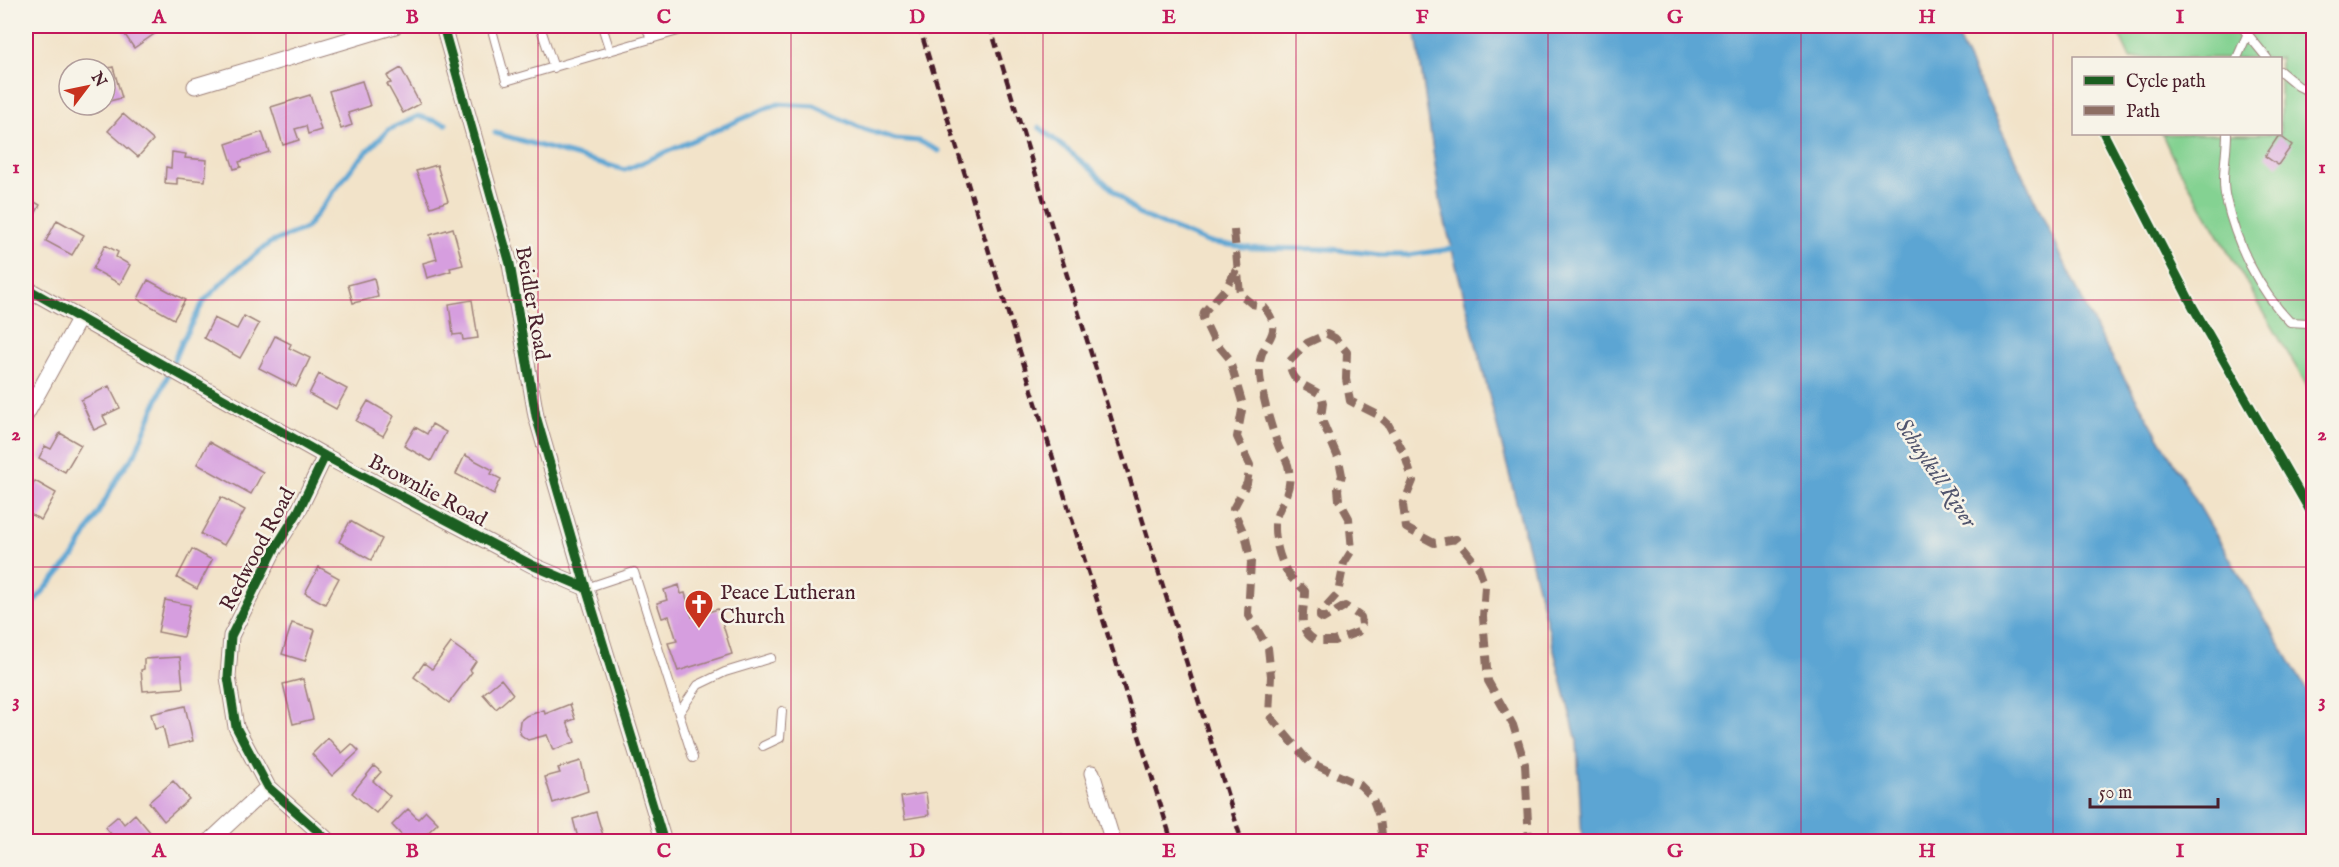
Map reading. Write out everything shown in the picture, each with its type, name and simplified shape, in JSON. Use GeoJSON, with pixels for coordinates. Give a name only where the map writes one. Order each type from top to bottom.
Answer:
{"type":"FeatureCollection","features":[{"type":"Feature","properties":{"kind":"street"},"geometry":{"type":"LineString","coordinates":[[195,86],[394,26]]}},
{"type":"Feature","properties":{"kind":"street","name":"Beidler Road"},"geometry":{"type":"LineString","coordinates":[[442,26],[507,254],[536,416],[586,588]]}},
{"type":"Feature","properties":{"kind":"street","name":"Brownlie Road"},"geometry":{"type":"LineString","coordinates":[[26,288],[325,456],[532,565],[586,588]]}},
{"type":"Feature","properties":{"kind":"street"},"geometry":{"type":"LineString","coordinates":[[26,415],[80,319]]}},
{"type":"Feature","properties":{"kind":"street","name":"Redwood Road"},"geometry":{"type":"LineString","coordinates":[[325,456],[298,512],[274,550],[231,636],[228,677],[236,727],[268,787],[330,842]]}},
{"type":"Feature","properties":{"kind":"street"},"geometry":{"type":"LineString","coordinates":[[586,588],[664,842]]}},
{"type":"Feature","properties":{"kind":"street"},"geometry":{"type":"LineString","coordinates":[[1092,774],[1113,842]]}},
{"type":"Feature","properties":{"kind":"street"},"geometry":{"type":"LineString","coordinates":[[209,842],[268,787]]}},
{"type":"Feature","properties":{"kind":"lane"},"geometry":{"type":"LineString","coordinates":[[491,26],[506,81],[678,31],[677,26]]}},
{"type":"Feature","properties":{"kind":"lane"},"geometry":{"type":"LineString","coordinates":[[540,26],[554,68]]}},
{"type":"Feature","properties":{"kind":"lane"},"geometry":{"type":"LineString","coordinates":[[602,26],[610,51]]}},
{"type":"Feature","properties":{"kind":"lane"},"geometry":{"type":"LineString","coordinates":[[646,26],[651,39]]}},
{"type":"Feature","properties":{"kind":"lane"},"geometry":{"type":"LineString","coordinates":[[2241,26],[2265,57]]}},
{"type":"Feature","properties":{"kind":"lane"},"geometry":{"type":"LineString","coordinates":[[2237,57],[2251,26]]}},
{"type":"Feature","properties":{"kind":"lane"},"geometry":{"type":"LineString","coordinates":[[2282,73],[2298,86],[2313,94]]}},
{"type":"Feature","properties":{"kind":"lane"},"geometry":{"type":"LineString","coordinates":[[2227,135],[2225,197],[2255,276],[2273,304],[2290,322],[2307,323],[2313,320]]}},
{"type":"Feature","properties":{"kind":"lane"},"geometry":{"type":"LineString","coordinates":[[586,588],[634,572],[693,758]]}},
{"type":"Feature","properties":{"kind":"lane"},"geometry":{"type":"LineString","coordinates":[[678,713],[698,685],[725,672],[771,658]]}},
{"type":"Feature","properties":{"kind":"lane"},"geometry":{"type":"LineString","coordinates":[[763,746],[780,738],[782,711]]}},
{"type":"Feature","properties":{"kind":"green space"},"geometry":{"type":"Polygon","coordinates":[[[2115,26],[2313,26],[2313,396],[2172,156],[2162,135],[2282,135],[2282,57],[2130,57],[2115,26]]]}},
{"type":"Feature","properties":{"kind":"water","name":"Schuylkill River"},"geometry":{"type":"Polygon","coordinates":[[[1415,26],[1952,26],[2098,333],[2313,701],[2313,841],[1582,841],[1577,741],[1441,206],[1415,26]]]}},
{"type":"Feature","properties":{"kind":"building"},"geometry":{"type":"Polygon","coordinates":[[[119,26],[166,26],[134,48],[119,26]]]}},
{"type":"Feature","properties":{"kind":"building"},"geometry":{"type":"Polygon","coordinates":[[[401,68],[420,104],[403,113],[387,84],[391,83],[387,76],[401,68]]]}},
{"type":"Feature","properties":{"kind":"building"},"geometry":{"type":"Polygon","coordinates":[[[117,81],[122,98],[117,99],[117,81]]]}},
{"type":"Feature","properties":{"kind":"building"},"geometry":{"type":"Polygon","coordinates":[[[362,81],[370,106],[348,113],[352,125],[341,129],[329,91],[362,81]]]}},
{"type":"Feature","properties":{"kind":"building"},"geometry":{"type":"Polygon","coordinates":[[[310,95],[321,130],[308,134],[306,126],[295,129],[299,140],[283,145],[271,107],[310,95]]]}},
{"type":"Feature","properties":{"kind":"building"},"geometry":{"type":"Polygon","coordinates":[[[123,114],[153,140],[138,157],[108,131],[123,114]]]}},
{"type":"Feature","properties":{"kind":"building"},"geometry":{"type":"Polygon","coordinates":[[[262,132],[269,152],[239,162],[241,167],[234,169],[226,144],[262,132]]]}},
{"type":"Feature","properties":{"kind":"building"},"geometry":{"type":"Polygon","coordinates":[[[2279,135],[2292,145],[2278,165],[2265,156],[2279,135]]]}},
{"type":"Feature","properties":{"kind":"building"},"geometry":{"type":"Polygon","coordinates":[[[172,152],[186,154],[185,158],[207,160],[205,181],[177,178],[177,184],[165,183],[166,167],[171,168],[172,152]]]}},
{"type":"Feature","properties":{"kind":"building"},"geometry":{"type":"Polygon","coordinates":[[[437,165],[448,201],[431,207],[416,171],[437,165]]]}},
{"type":"Feature","properties":{"kind":"building"},"geometry":{"type":"Polygon","coordinates":[[[26,197],[40,205],[28,227],[26,225],[26,197]]]}},
{"type":"Feature","properties":{"kind":"building"},"geometry":{"type":"Polygon","coordinates":[[[57,220],[84,235],[72,255],[46,241],[57,220]]]}},
{"type":"Feature","properties":{"kind":"building"},"geometry":{"type":"Polygon","coordinates":[[[453,228],[463,265],[427,278],[423,263],[437,259],[430,235],[453,228]]]}},
{"type":"Feature","properties":{"kind":"building"},"geometry":{"type":"Polygon","coordinates":[[[105,245],[118,252],[116,257],[130,265],[120,284],[93,269],[105,245]]]}},
{"type":"Feature","properties":{"kind":"building"},"geometry":{"type":"Polygon","coordinates":[[[374,278],[378,297],[353,303],[348,285],[374,278]]]}},
{"type":"Feature","properties":{"kind":"building"},"geometry":{"type":"Polygon","coordinates":[[[148,280],[185,300],[174,319],[138,299],[148,280]]]}},
{"type":"Feature","properties":{"kind":"building"},"geometry":{"type":"Polygon","coordinates":[[[472,300],[478,338],[463,340],[462,334],[453,335],[449,304],[472,300]]]}},
{"type":"Feature","properties":{"kind":"building"},"geometry":{"type":"Polygon","coordinates":[[[244,316],[259,324],[240,358],[204,338],[214,318],[237,329],[244,316]]]}},
{"type":"Feature","properties":{"kind":"building"},"geometry":{"type":"Polygon","coordinates":[[[275,336],[291,344],[289,348],[310,358],[296,387],[259,368],[275,336]]]}},
{"type":"Feature","properties":{"kind":"building"},"geometry":{"type":"Polygon","coordinates":[[[319,374],[347,389],[336,409],[309,394],[319,374]]]}},
{"type":"Feature","properties":{"kind":"building"},"geometry":{"type":"Polygon","coordinates":[[[109,386],[120,408],[103,416],[107,424],[94,430],[81,400],[109,386]]]}},
{"type":"Feature","properties":{"kind":"building"},"geometry":{"type":"Polygon","coordinates":[[[368,401],[394,416],[383,436],[356,421],[368,401]]]}},
{"type":"Feature","properties":{"kind":"building"},"geometry":{"type":"Polygon","coordinates":[[[432,424],[446,432],[431,461],[404,446],[415,427],[427,434],[432,424]]]}},
{"type":"Feature","properties":{"kind":"building"},"geometry":{"type":"Polygon","coordinates":[[[60,433],[81,445],[65,472],[39,458],[45,446],[51,449],[60,433]]]}},
{"type":"Feature","properties":{"kind":"building"},"geometry":{"type":"Polygon","coordinates":[[[209,442],[263,472],[251,494],[197,464],[209,442]]]}},
{"type":"Feature","properties":{"kind":"building"},"geometry":{"type":"Polygon","coordinates":[[[465,455],[493,470],[491,474],[501,479],[494,494],[456,474],[465,455]]]}},
{"type":"Feature","properties":{"kind":"building"},"geometry":{"type":"Polygon","coordinates":[[[35,481],[56,493],[41,520],[26,512],[26,498],[35,481]]]}},
{"type":"Feature","properties":{"kind":"building"},"geometry":{"type":"Polygon","coordinates":[[[221,497],[245,510],[224,545],[201,534],[221,497]]]}},
{"type":"Feature","properties":{"kind":"building"},"geometry":{"type":"Polygon","coordinates":[[[350,521],[382,539],[371,560],[339,542],[350,521]]]}},
{"type":"Feature","properties":{"kind":"building"},"geometry":{"type":"Polygon","coordinates":[[[192,549],[212,560],[197,589],[177,578],[192,549]]]}},
{"type":"Feature","properties":{"kind":"building"},"geometry":{"type":"Polygon","coordinates":[[[319,567],[339,578],[325,604],[305,593],[319,567]]]}},
{"type":"Feature","properties":{"kind":"building","name":"Peace Lutheran Church"},"geometry":{"type":"Polygon","coordinates":[[[679,585],[681,594],[685,593],[692,617],[718,609],[732,654],[678,671],[668,643],[677,641],[669,616],[662,618],[657,603],[667,600],[664,590],[679,585]]]}},
{"type":"Feature","properties":{"kind":"building"},"geometry":{"type":"Polygon","coordinates":[[[165,600],[190,605],[183,637],[158,632],[165,600]]]}},
{"type":"Feature","properties":{"kind":"building"},"geometry":{"type":"Polygon","coordinates":[[[292,623],[315,630],[305,661],[282,654],[292,623]]]}},
{"type":"Feature","properties":{"kind":"building"},"geometry":{"type":"Polygon","coordinates":[[[451,643],[476,661],[470,670],[472,672],[449,703],[414,677],[424,663],[432,669],[451,643]]]}},
{"type":"Feature","properties":{"kind":"building"},"geometry":{"type":"Polygon","coordinates":[[[180,657],[183,688],[143,691],[141,670],[144,669],[144,659],[180,657]]]}},
{"type":"Feature","properties":{"kind":"building"},"geometry":{"type":"Polygon","coordinates":[[[303,679],[313,719],[293,724],[283,684],[303,679]]]}},
{"type":"Feature","properties":{"kind":"building"},"geometry":{"type":"Polygon","coordinates":[[[501,679],[513,694],[496,709],[483,694],[501,679]]]}},
{"type":"Feature","properties":{"kind":"building"},"geometry":{"type":"Polygon","coordinates":[[[570,704],[575,719],[567,722],[575,742],[553,750],[547,735],[528,740],[521,735],[520,721],[526,716],[544,710],[545,714],[570,704]]]}},
{"type":"Feature","properties":{"kind":"building"},"geometry":{"type":"Polygon","coordinates":[[[185,706],[193,741],[168,747],[163,727],[155,729],[151,714],[185,706]]]}},
{"type":"Feature","properties":{"kind":"building"},"geometry":{"type":"Polygon","coordinates":[[[328,738],[342,753],[352,744],[359,751],[332,776],[312,754],[328,738]]]}},
{"type":"Feature","properties":{"kind":"building"},"geometry":{"type":"Polygon","coordinates":[[[581,761],[588,791],[553,803],[545,777],[560,773],[558,768],[581,761]]]}},
{"type":"Feature","properties":{"kind":"building"},"geometry":{"type":"Polygon","coordinates":[[[374,766],[381,772],[373,781],[390,796],[376,813],[352,793],[374,766]]]}},
{"type":"Feature","properties":{"kind":"building"},"geometry":{"type":"Polygon","coordinates":[[[173,781],[189,799],[164,821],[149,802],[173,781]]]}},
{"type":"Feature","properties":{"kind":"building"},"geometry":{"type":"Polygon","coordinates":[[[926,793],[929,815],[905,819],[901,797],[926,793]]]}},
{"type":"Feature","properties":{"kind":"building"},"geometry":{"type":"Polygon","coordinates":[[[408,809],[418,819],[426,811],[438,823],[418,842],[408,842],[392,825],[408,809]]]}},
{"type":"Feature","properties":{"kind":"building"},"geometry":{"type":"Polygon","coordinates":[[[596,812],[605,842],[579,842],[573,819],[596,812]]]}},
{"type":"Feature","properties":{"kind":"building"},"geometry":{"type":"Polygon","coordinates":[[[135,814],[150,832],[140,842],[118,842],[105,827],[118,816],[124,824],[135,814]]]}},
{"type":"Feature","properties":{"kind":"building"},"geometry":{"type":"Polygon","coordinates":[[[460,833],[466,842],[447,842],[460,833]]]}},
{"type":"Feature","properties":{"kind":"building"},"geometry":{"type":"Polygon","coordinates":[[[1062,834],[1064,842],[1042,842],[1042,841],[1062,834]]]}},
{"type":"Feature","properties":{"kind":"waterway"},"geometry":{"type":"LineString","coordinates":[[495,133],[625,170],[776,104],[814,106],[861,128],[895,139],[919,141],[939,151]]}},
{"type":"Feature","properties":{"kind":"waterway"},"geometry":{"type":"LineString","coordinates":[[26,611],[74,556],[121,472],[135,454],[181,343],[204,301],[233,272],[270,243],[306,228],[355,164],[388,130],[418,116],[446,124]]}},
{"type":"Feature","properties":{"kind":"waterway"},"geometry":{"type":"LineString","coordinates":[[1039,127],[1093,171],[1138,214],[1207,242],[1251,248],[1331,249],[1380,255],[1409,255],[1457,248]]}},
{"type":"Feature","properties":{"kind":"railway"},"geometry":{"type":"LineString","coordinates":[[919,26],[1172,842]]}},
{"type":"Feature","properties":{"kind":"railway"},"geometry":{"type":"LineString","coordinates":[[990,26],[1242,842]]}},
{"type":"Feature","properties":{"kind":"marked path"},"geometry":{"type":"LineString","coordinates":[[1234,230],[1240,294],[1252,304],[1263,306],[1273,322],[1272,335],[1260,360],[1260,379],[1271,426],[1287,462],[1290,481],[1276,518],[1275,531],[1280,555],[1286,569],[1305,591],[1303,619],[1306,632],[1317,641],[1334,641],[1358,632],[1362,624],[1361,617],[1345,606],[1323,619],[1320,617],[1320,613],[1338,593],[1344,563],[1352,550],[1349,518],[1339,500],[1338,489],[1342,475],[1339,460],[1321,418],[1323,403],[1321,395],[1297,380],[1289,362],[1307,343],[1327,334],[1335,338],[1347,352],[1346,379],[1350,401],[1378,415],[1388,424],[1404,453],[1413,481],[1403,505],[1406,528],[1434,543],[1456,539],[1478,566],[1485,586],[1483,617],[1488,681],[1513,725],[1525,764],[1529,842]]}},
{"type":"Feature","properties":{"kind":"marked path"},"geometry":{"type":"LineString","coordinates":[[1236,270],[1226,288],[1204,312],[1203,318],[1213,339],[1229,358],[1243,405],[1237,437],[1250,465],[1247,483],[1233,509],[1246,538],[1251,562],[1248,614],[1268,648],[1271,676],[1269,715],[1309,762],[1360,785],[1372,797],[1380,819],[1383,842]]}},
{"type":"Feature","properties":{"kind":"cycle path"},"geometry":{"type":"LineString","coordinates":[[443,26],[510,264],[536,416],[586,588]]}},
{"type":"Feature","properties":{"kind":"cycle path"},"geometry":{"type":"LineString","coordinates":[[2105,135],[2193,307],[2314,518]]}},
{"type":"Feature","properties":{"kind":"cycle path"},"geometry":{"type":"LineString","coordinates":[[26,288],[325,456],[532,565],[586,588],[664,842]]}},
{"type":"Feature","properties":{"kind":"cycle path"},"geometry":{"type":"LineString","coordinates":[[325,456],[298,512],[274,550],[231,636],[228,677],[236,727],[268,787],[330,842]]}},
{"type":"Feature","properties":{"kind":"place","name":"Peace Lutheran Church"},"geometry":{"type":"Point","coordinates":[699,630]}}]}
